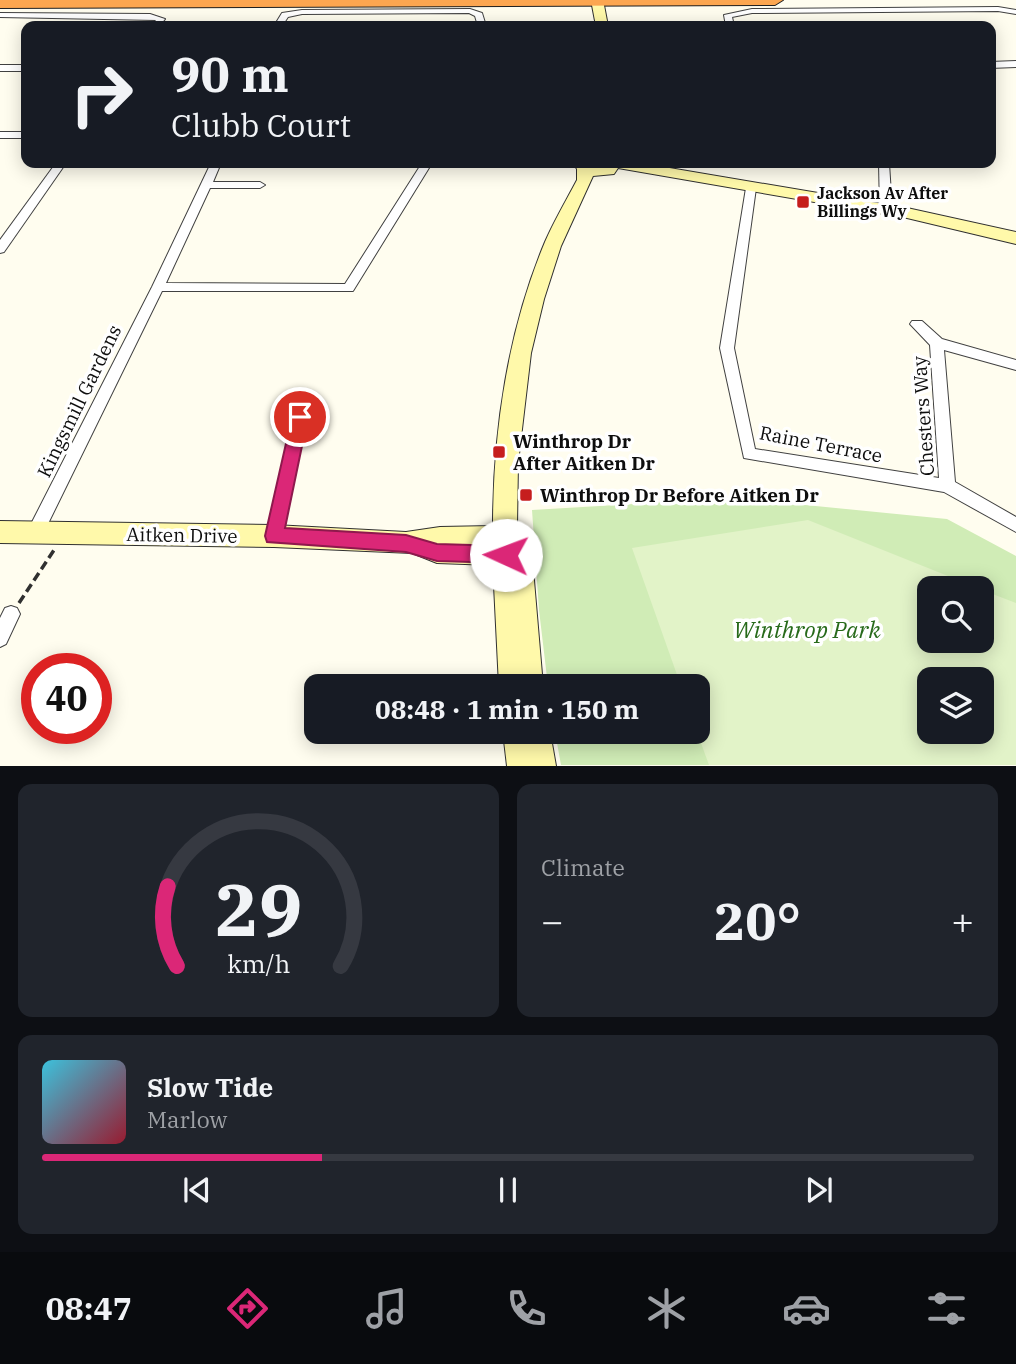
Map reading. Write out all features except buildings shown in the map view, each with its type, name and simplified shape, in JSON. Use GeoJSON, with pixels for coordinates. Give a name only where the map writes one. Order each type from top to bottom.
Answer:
{"type":"FeatureCollection","features":[{"type":"Feature","properties":{"kind":"highway"},"geometry":{"type":"LineString","coordinates":[[0,3],[572,1],[604,10],[640,1],[775,0]]}},
{"type":"Feature","properties":{"kind":"street"},"geometry":{"type":"LineString","coordinates":[[729,21],[728,15],[752,11],[998,9],[1016,12]]}},
{"type":"Feature","properties":{"kind":"street"},"geometry":{"type":"LineString","coordinates":[[281,21],[285,15],[302,12],[444,11],[476,13],[482,21]]}},
{"type":"Feature","properties":{"kind":"street"},"geometry":{"type":"LineString","coordinates":[[0,15],[150,16],[161,19],[159,21]]}},
{"type":"Feature","properties":{"kind":"street"},"geometry":{"type":"LineString","coordinates":[[996,65],[1016,64]]}},
{"type":"Feature","properties":{"kind":"street"},"geometry":{"type":"LineString","coordinates":[[0,68],[21,68]]}},
{"type":"Feature","properties":{"kind":"street"},"geometry":{"type":"LineString","coordinates":[[0,135],[21,135]]}},
{"type":"Feature","properties":{"kind":"street"},"geometry":{"type":"LineString","coordinates":[[0,249],[57,168]]}},
{"type":"Feature","properties":{"kind":"street","name":"Kingsmill Gardens"},"geometry":{"type":"LineString","coordinates":[[35,533],[158,287],[214,168]]}},
{"type":"Feature","properties":{"kind":"street"},"geometry":{"type":"LineString","coordinates":[[158,287],[349,288],[424,168]]}},
{"type":"Feature","properties":{"kind":"street"},"geometry":{"type":"LineString","coordinates":[[513,674],[512,546],[524,425],[539,326],[562,248],[598,168]]}},
{"type":"Feature","properties":{"kind":"street"},"geometry":{"type":"LineString","coordinates":[[613,168],[644,170],[886,210],[1016,238]]}},
{"type":"Feature","properties":{"kind":"street"},"geometry":{"type":"LineString","coordinates":[[884,168],[886,210]]}},
{"type":"Feature","properties":{"kind":"street"},"geometry":{"type":"LineString","coordinates":[[206,186],[260,186]]}},
{"type":"Feature","properties":{"kind":"street","name":"Raine Terrace"},"geometry":{"type":"LineString","coordinates":[[751,188],[727,348],[748,454],[947,486],[1016,525]]}},
{"type":"Feature","properties":{"kind":"street","name":"Chesters Way"},"geometry":{"type":"LineString","coordinates":[[917,324],[937,343],[1016,365]]}},
{"type":"Feature","properties":{"kind":"street","name":"Chesters Way"},"geometry":{"type":"LineString","coordinates":[[937,343],[947,486]]}},
{"type":"Feature","properties":{"kind":"street"},"geometry":{"type":"LineString","coordinates":[[274,536],[300,417]]}},
{"type":"Feature","properties":{"kind":"street","name":"Aitken Drive"},"geometry":{"type":"LineString","coordinates":[[0,532],[274,536],[406,543],[437,552],[512,546]]}},
{"type":"Feature","properties":{"kind":"street"},"geometry":{"type":"LineString","coordinates":[[512,546],[528,674]]}},
{"type":"Feature","properties":{"kind":"street"},"geometry":{"type":"LineString","coordinates":[[0,638],[11,614]]}},
{"type":"Feature","properties":{"kind":"street"},"geometry":{"type":"LineString","coordinates":[[519,744],[522,765]]}},
{"type":"Feature","properties":{"kind":"street"},"geometry":{"type":"LineString","coordinates":[[538,744],[541,765]]}},
{"type":"Feature","properties":{"kind":"path"},"geometry":{"type":"LineString","coordinates":[[11,614],[66,533]]}},
{"type":"Feature","properties":{"kind":"green space","name":"Winthrop Park"},"geometry":{"type":"Polygon","coordinates":[[[735,498],[947,519],[1016,556],[1016,765],[561,765],[557,744],[710,744],[710,674],[547,674],[532,510],[735,498]]]}},
{"type":"Feature","properties":{"kind":"green space"},"geometry":{"type":"Polygon","coordinates":[[[808,520],[948,576],[917,576],[917,653],[994,653],[994,595],[1016,603],[1016,765],[709,765],[701,744],[710,744],[710,674],[677,674],[632,548],[808,520]]]}},
{"type":"Feature","properties":{"kind":"place","name":"Jackson Av After Billings Wy"},"geometry":{"type":"Point","coordinates":[803,202]}},
{"type":"Feature","properties":{"kind":"place","name":"Winthrop Dr After Aitken Dr"},"geometry":{"type":"Point","coordinates":[499,452]}},
{"type":"Feature","properties":{"kind":"place","name":"Winthrop Dr Before Aitken Dr"},"geometry":{"type":"Point","coordinates":[526,495]}},
{"type":"Feature","properties":{"kind":"route"},"geometry":{"type":"LineString","coordinates":[[300,417],[274,536],[406,543],[437,552],[506,555]]}}]}
